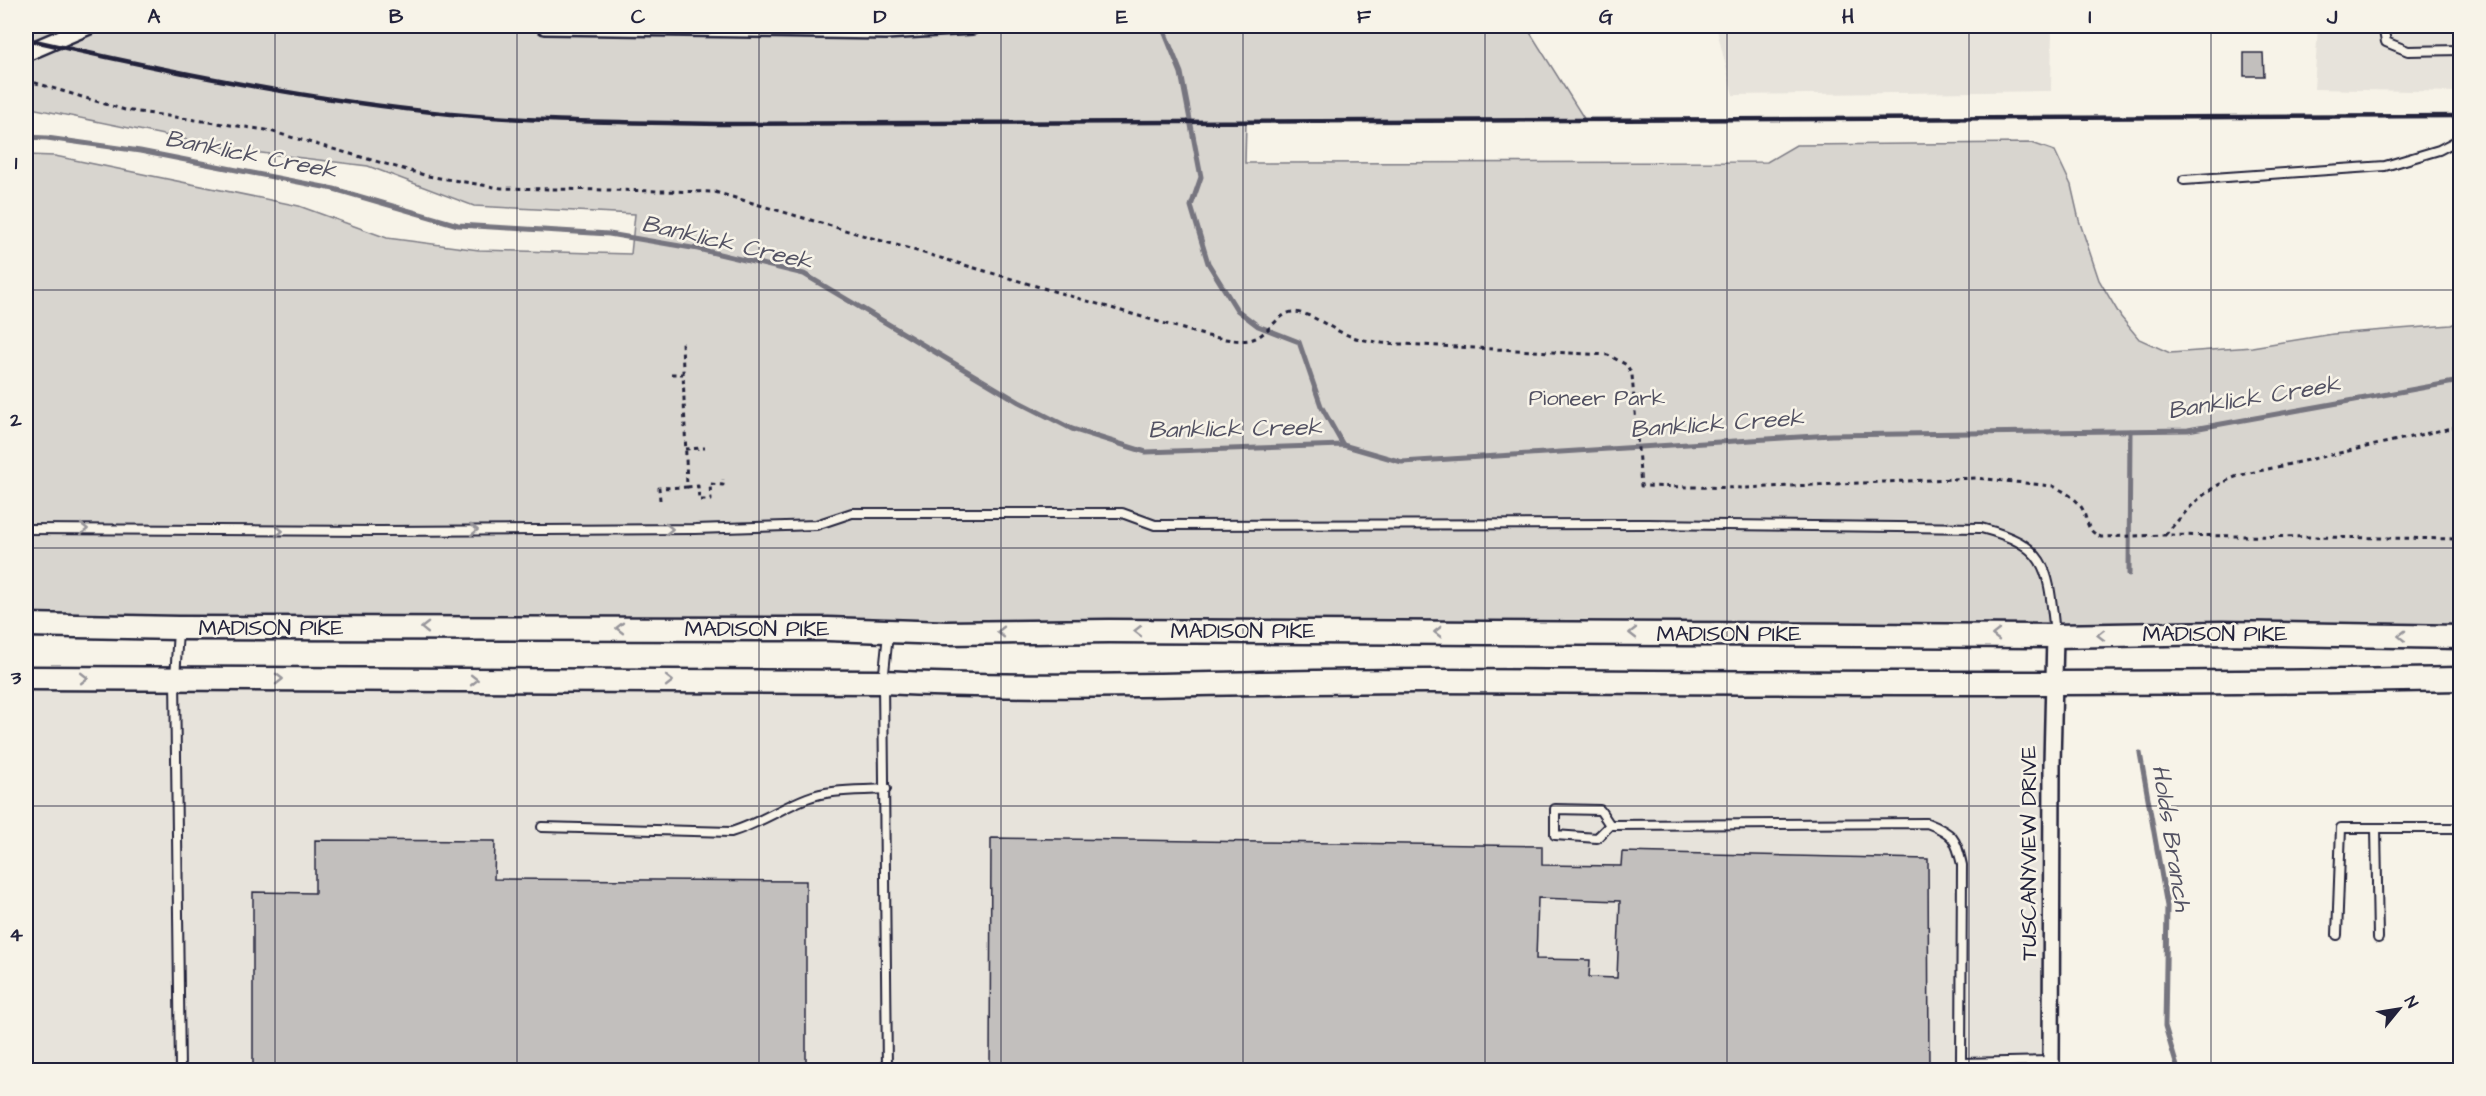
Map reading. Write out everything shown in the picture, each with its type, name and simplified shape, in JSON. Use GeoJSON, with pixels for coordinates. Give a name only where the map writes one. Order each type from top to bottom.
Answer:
{"type":"FeatureCollection","features":[{"type":"Feature","properties":{"kind":"main road","name":"MADISON PIKE"},"geometry":{"type":"LineString","coordinates":[[26,626],[888,630],[946,633],[1121,631],[2055,636],[2222,633],[2460,637]]}},
{"type":"Feature","properties":{"kind":"main road"},"geometry":{"type":"LineString","coordinates":[[26,678],[883,682],[963,686],[1421,681],[2268,683],[2460,679]]}},
{"type":"Feature","properties":{"kind":"street"},"geometry":{"type":"LineString","coordinates":[[26,53],[89,26]]}},
{"type":"Feature","properties":{"kind":"street"},"geometry":{"type":"LineString","coordinates":[[544,26],[886,31],[972,26]]}},
{"type":"Feature","properties":{"kind":"street","name":"TUSCANYVIEW DRIVE"},"geometry":{"type":"LineString","coordinates":[[2051,1066],[2055,636]]}},
{"type":"Feature","properties":{"kind":"lane"},"geometry":{"type":"LineString","coordinates":[[2383,26],[2386,42],[2408,51],[2460,50]]}},
{"type":"Feature","properties":{"kind":"lane"},"geometry":{"type":"LineString","coordinates":[[2184,180],[2385,166],[2439,150],[2460,139]]}},
{"type":"Feature","properties":{"kind":"lane"},"geometry":{"type":"LineString","coordinates":[[26,529],[379,531],[695,529],[816,525],[852,513],[1122,513],[1155,525],[1648,524],[1981,528],[2009,536],[2030,549],[2043,567],[2050,586],[2055,636]]}},
{"type":"Feature","properties":{"kind":"lane"},"geometry":{"type":"LineString","coordinates":[[178,628],[175,678],[180,1071]]}},
{"type":"Feature","properties":{"kind":"lane"},"geometry":{"type":"LineString","coordinates":[[886,1071],[883,682],[888,630]]}},
{"type":"Feature","properties":{"kind":"lane"},"geometry":{"type":"LineString","coordinates":[[542,827],[731,832],[754,825],[807,798],[826,793],[885,789]]}},
{"type":"Feature","properties":{"kind":"lane"},"geometry":{"type":"LineString","coordinates":[[1610,825],[1600,810],[1555,809],[1555,835],[1597,838],[1610,825],[1927,823],[1948,831],[1958,845],[1962,865],[1961,1063],[2051,1066]]}},
{"type":"Feature","properties":{"kind":"lane"},"geometry":{"type":"LineString","coordinates":[[2337,934],[2341,828],[2460,828]]}},
{"type":"Feature","properties":{"kind":"lane"},"geometry":{"type":"LineString","coordinates":[[2376,828],[2378,938]]}},
{"type":"Feature","properties":{"kind":"path"},"geometry":{"type":"LineString","coordinates":[[26,80],[125,110],[266,130],[428,176],[501,188],[715,192],[1207,336],[1245,340],[1261,335],[1286,313],[1293,312],[1305,314],[1351,337],[1382,343],[1608,355],[1627,365],[1632,375],[1641,486],[1745,488],[1976,478],[2053,486],[2075,499],[2083,510],[2088,528],[2093,534],[2101,537],[2165,535],[2460,539]]}},
{"type":"Feature","properties":{"kind":"path"},"geometry":{"type":"LineString","coordinates":[[682,341],[687,487]]}},
{"type":"Feature","properties":{"kind":"path"},"geometry":{"type":"LineString","coordinates":[[671,374],[683,374]]}},
{"type":"Feature","properties":{"kind":"path"},"geometry":{"type":"LineString","coordinates":[[2165,535],[2201,495],[2222,481],[2460,426]]}},
{"type":"Feature","properties":{"kind":"path"},"geometry":{"type":"LineString","coordinates":[[685,449],[705,448]]}},
{"type":"Feature","properties":{"kind":"path"},"geometry":{"type":"LineString","coordinates":[[660,500],[659,488],[698,486],[699,500],[711,500],[710,484],[723,484],[723,480]]}},
{"type":"Feature","properties":{"kind":"shaded area"},"geometry":{"type":"Polygon","coordinates":[[[1716,26],[2052,26],[2051,91],[1733,95],[1716,26]]]}},
{"type":"Feature","properties":{"kind":"shaded area"},"geometry":{"type":"Polygon","coordinates":[[[2318,26],[2460,26],[2460,92],[2314,89],[2318,26]]]}},
{"type":"Feature","properties":{"kind":"shaded area"},"geometry":{"type":"Polygon","coordinates":[[[26,678],[2053,683],[2051,1070],[26,1070],[26,678]]]}},
{"type":"Feature","properties":{"kind":"green space","name":"Pioneer Park"},"geometry":{"type":"Polygon","coordinates":[[[26,26],[1526,26],[1585,120],[1246,121],[1245,163],[1767,162],[1796,145],[2032,143],[2055,151],[2071,185],[2079,220],[2099,280],[2121,317],[2139,339],[2170,353],[2252,347],[2333,334],[2451,325],[2460,321],[2460,637],[26,625],[26,155],[55,156],[299,206],[387,238],[479,250],[631,254],[635,214],[474,206],[368,166],[237,150],[26,107],[26,26]]]}},
{"type":"Feature","properties":{"kind":"building"},"geometry":{"type":"Polygon","coordinates":[[[2244,53],[2263,53],[2264,76],[2244,76],[2244,53]]]}},
{"type":"Feature","properties":{"kind":"building"},"geometry":{"type":"Polygon","coordinates":[[[991,838],[1542,846],[1542,865],[1621,866],[1622,852],[1928,859],[1929,1071],[990,1071],[991,838]],[[1538,898],[1536,959],[1590,960],[1589,977],[1617,978],[1620,901],[1538,898]]]}},
{"type":"Feature","properties":{"kind":"building"},"geometry":{"type":"Polygon","coordinates":[[[315,840],[495,841],[494,879],[806,881],[806,1071],[253,1071],[253,892],[315,893],[315,840]]]}},
{"type":"Feature","properties":{"kind":"waterway"},"geometry":{"type":"LineString","coordinates":[[1162,26],[1181,73],[1201,177],[1191,206],[1208,263],[1237,310],[1258,326],[1299,342],[1321,406],[1343,445]]}},
{"type":"Feature","properties":{"kind":"waterway","name":"Banklick Creek"},"geometry":{"type":"LineString","coordinates":[[26,137],[140,151],[334,189],[458,225],[609,234],[698,249],[804,274],[1019,402],[1072,429],[1146,452],[1343,445],[1402,462],[1831,435],[2188,430],[2460,381]]}},
{"type":"Feature","properties":{"kind":"waterway","name":"Holds Branch"},"geometry":{"type":"LineString","coordinates":[[2129,574],[2130,431]]}},
{"type":"Feature","properties":{"kind":"waterway","name":"Holds Branch"},"geometry":{"type":"LineString","coordinates":[[2140,753],[2167,906],[2165,1026],[2178,1070]]}},
{"type":"Feature","properties":{"kind":"railway"},"geometry":{"type":"LineString","coordinates":[[26,39],[290,93],[397,108],[519,119],[723,124],[2460,116]]}}]}
